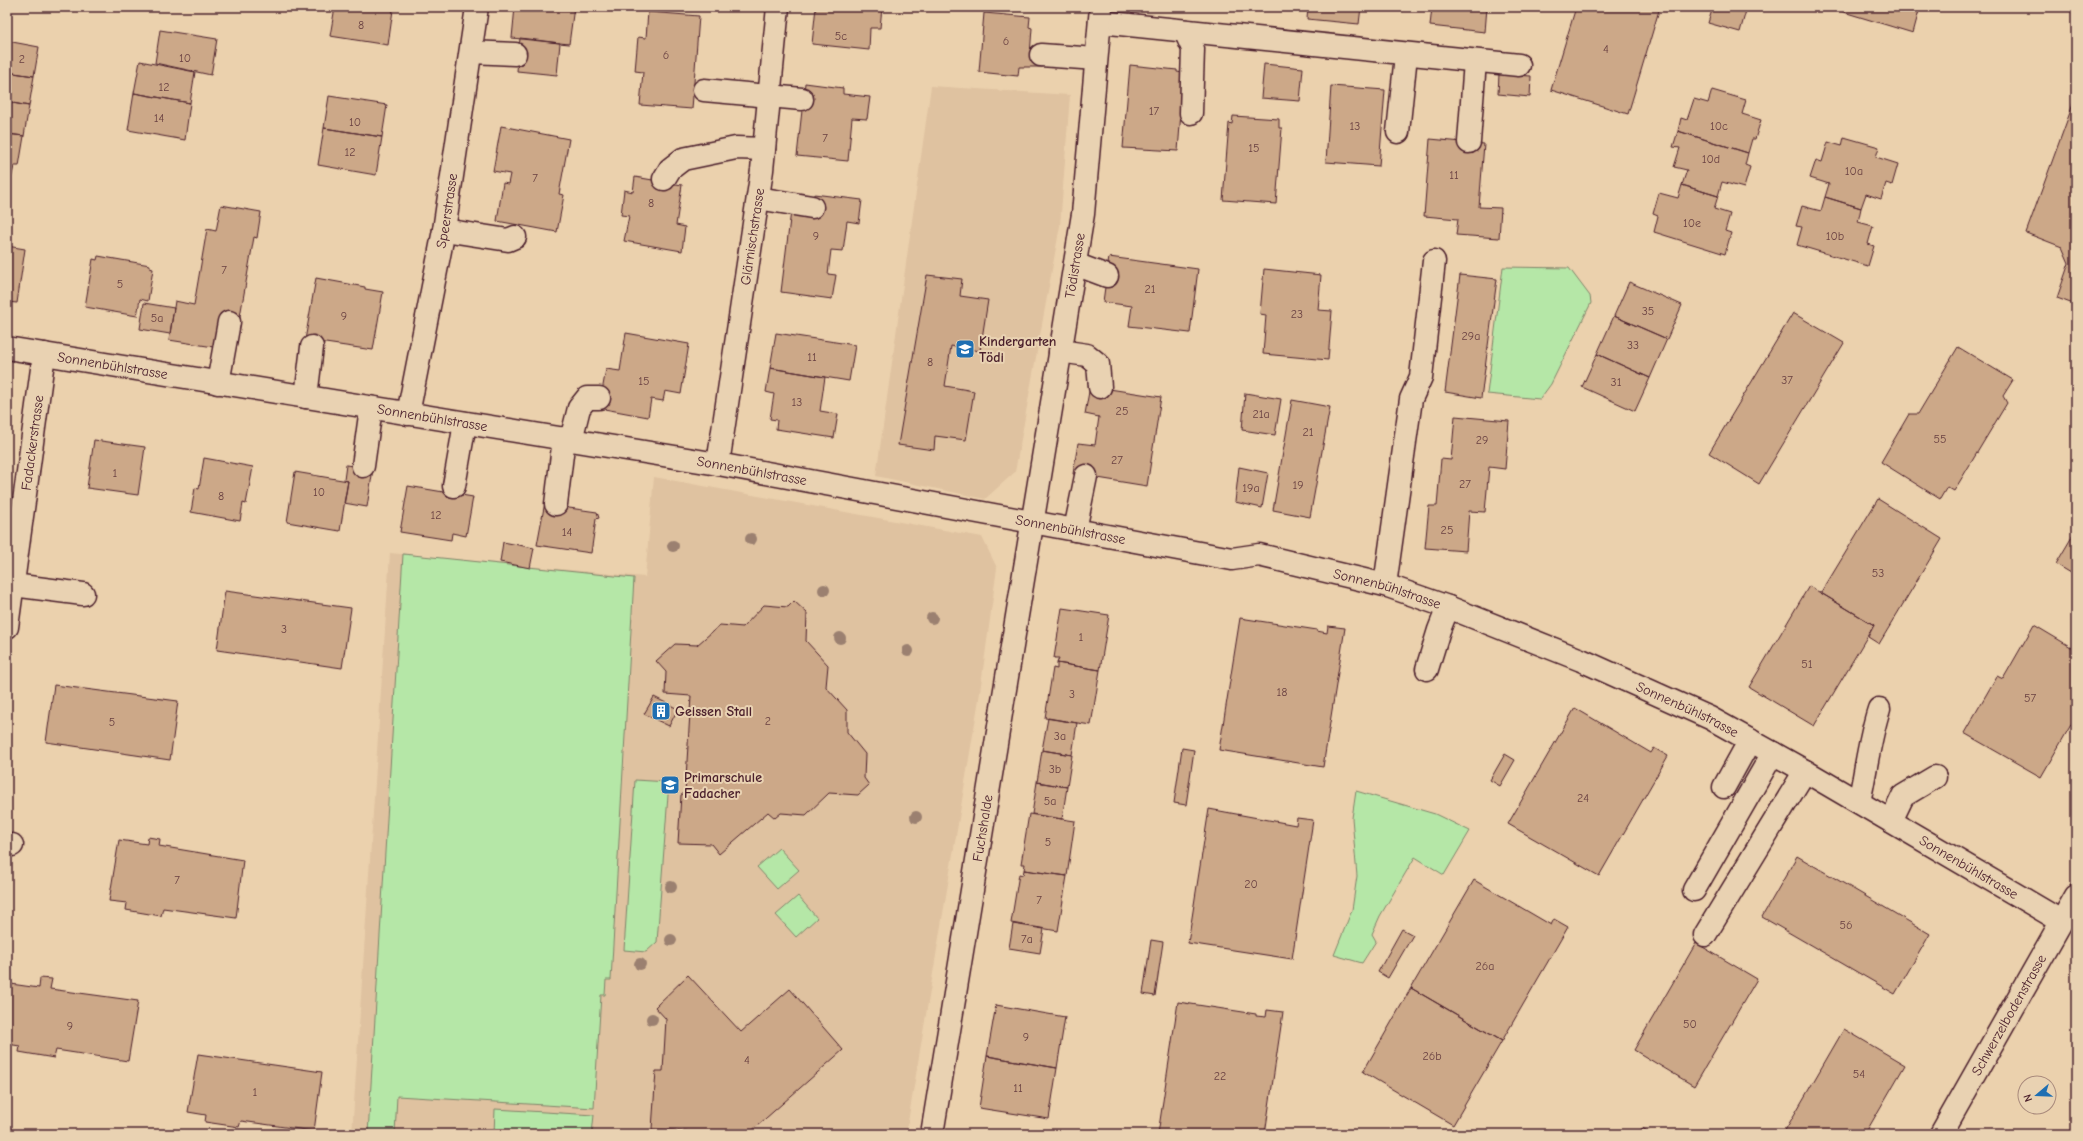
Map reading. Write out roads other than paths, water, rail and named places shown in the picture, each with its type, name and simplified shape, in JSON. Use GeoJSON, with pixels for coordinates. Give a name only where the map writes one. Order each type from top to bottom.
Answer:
{"type":"FeatureCollection","features":[{"type":"Feature","properties":{"kind":"street","name":"Speerstrasse"},"geometry":{"type":"LineString","coordinates":[[408,414],[444,230],[477,7]]}},
{"type":"Feature","properties":{"kind":"street","name":"Glärnischstrasse"},"geometry":{"type":"LineString","coordinates":[[718,464],[758,198],[778,7]]}},
{"type":"Feature","properties":{"kind":"street"},"geometry":{"type":"LineString","coordinates":[[1100,15],[1185,31],[1406,55],[1519,65]]}},
{"type":"Feature","properties":{"kind":"street","name":"Tödistrasse"},"geometry":{"type":"LineString","coordinates":[[1032,523],[1083,214],[1100,15]]}},
{"type":"Feature","properties":{"kind":"street"},"geometry":{"type":"LineString","coordinates":[[1185,31],[1193,49],[1191,113]]}},
{"type":"Feature","properties":{"kind":"street"},"geometry":{"type":"LineString","coordinates":[[471,52],[515,54]]}},
{"type":"Feature","properties":{"kind":"street"},"geometry":{"type":"LineString","coordinates":[[1041,55],[1096,59]]}},
{"type":"Feature","properties":{"kind":"street"},"geometry":{"type":"LineString","coordinates":[[1398,132],[1406,55]]}},
{"type":"Feature","properties":{"kind":"street"},"geometry":{"type":"LineString","coordinates":[[1469,142],[1475,61]]}},
{"type":"Feature","properties":{"kind":"street"},"geometry":{"type":"LineString","coordinates":[[704,90],[802,99]]}},
{"type":"Feature","properties":{"kind":"street"},"geometry":{"type":"LineString","coordinates":[[664,179],[670,169],[683,159],[736,148],[764,149]]}},
{"type":"Feature","properties":{"kind":"street"},"geometry":{"type":"LineString","coordinates":[[758,198],[812,207]]}},
{"type":"Feature","properties":{"kind":"street"},"geometry":{"type":"LineString","coordinates":[[444,230],[508,240],[515,237]]}},
{"type":"Feature","properties":{"kind":"street"},"geometry":{"type":"LineString","coordinates":[[1385,585],[1411,400],[1421,377],[1434,261]]}},
{"type":"Feature","properties":{"kind":"street"},"geometry":{"type":"LineString","coordinates":[[1075,264],[1107,276]]}},
{"type":"Feature","properties":{"kind":"street"},"geometry":{"type":"LineString","coordinates":[[218,383],[229,322]]}},
{"type":"Feature","properties":{"kind":"street"},"geometry":{"type":"LineString","coordinates":[[306,397],[312,347]]}},
{"type":"Feature","properties":{"kind":"street","name":"Sonnenbühlstrasse"},"geometry":{"type":"LineString","coordinates":[[7,348],[718,464],[1232,559],[1259,555],[1385,585],[1448,607],[1575,657],[1710,718],[1805,771],[2061,921]]}},
{"type":"Feature","properties":{"kind":"street"},"geometry":{"type":"LineString","coordinates":[[1060,351],[1087,355],[1098,364],[1100,387]]}},
{"type":"Feature","properties":{"kind":"street","name":"Fadackerstrasse"},"geometry":{"type":"LineString","coordinates":[[7,627],[44,354]]}},
{"type":"Feature","properties":{"kind":"street"},"geometry":{"type":"LineString","coordinates":[[556,504],[568,439],[579,408],[587,398],[599,398]]}},
{"type":"Feature","properties":{"kind":"street"},"geometry":{"type":"LineString","coordinates":[[363,466],[371,408]]}},
{"type":"Feature","properties":{"kind":"street"},"geometry":{"type":"LineString","coordinates":[[454,486],[465,423]]}},
{"type":"Feature","properties":{"kind":"street"},"geometry":{"type":"LineString","coordinates":[[1075,530],[1086,476]]}},
{"type":"Feature","properties":{"kind":"street","name":"Fuchshalde"},"geometry":{"type":"LineString","coordinates":[[932,1134],[1032,523]]}},
{"type":"Feature","properties":{"kind":"street"},"geometry":{"type":"LineString","coordinates":[[13,585],[83,594]]}},
{"type":"Feature","properties":{"kind":"street"},"geometry":{"type":"LineString","coordinates":[[1427,669],[1438,630],[1448,607]]}},
{"type":"Feature","properties":{"kind":"street"},"geometry":{"type":"LineString","coordinates":[[1858,802],[1866,770],[1870,739],[1879,709]]}},
{"type":"Feature","properties":{"kind":"street"},"geometry":{"type":"LineString","coordinates":[[1724,787],[1750,740]]}},
{"type":"Feature","properties":{"kind":"street"},"geometry":{"type":"LineString","coordinates":[[1694,890],[1773,753]]}},
{"type":"Feature","properties":{"kind":"street"},"geometry":{"type":"LineString","coordinates":[[1706,935],[1805,771]]}},
{"type":"Feature","properties":{"kind":"street"},"geometry":{"type":"LineString","coordinates":[[1891,821],[1903,796],[1935,777]]}},
{"type":"Feature","properties":{"kind":"street","name":"Schwerzelbodenstrasse"},"geometry":{"type":"LineString","coordinates":[[1941,1134],[2076,896]]}},
{"type":"Feature","properties":{"kind":"place","name":"Kindergarten Tödi"},"geometry":{"type":"Point","coordinates":[965,349]}},
{"type":"Feature","properties":{"kind":"place","name":"Geissen Stall"},"geometry":{"type":"Point","coordinates":[661,711]}},
{"type":"Feature","properties":{"kind":"place","name":"Primarschule Fadacher"},"geometry":{"type":"Point","coordinates":[670,785]}}]}
